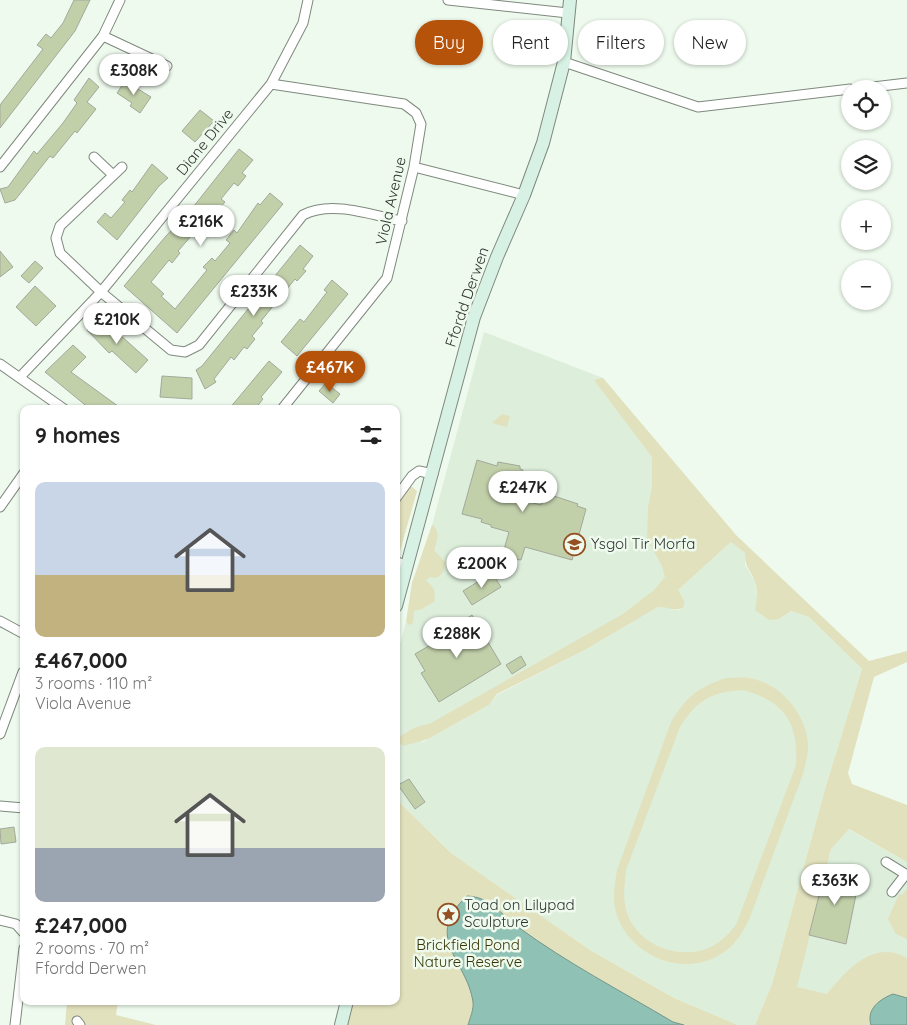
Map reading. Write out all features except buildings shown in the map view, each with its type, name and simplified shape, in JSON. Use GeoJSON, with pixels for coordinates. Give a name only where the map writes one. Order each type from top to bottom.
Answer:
{"type":"FeatureCollection","features":[{"type":"Feature","properties":{"kind":"street"},"geometry":{"type":"LineString","coordinates":[[0,167],[103,36],[120,0]]}},
{"type":"Feature","properties":{"kind":"street","name":"Diane Drive"},"geometry":{"type":"LineString","coordinates":[[20,377],[101,292],[270,84],[303,23],[308,0]]}},
{"type":"Feature","properties":{"kind":"street"},"geometry":{"type":"LineString","coordinates":[[448,0],[569,6]]}},
{"type":"Feature","properties":{"kind":"street","name":"Ffordd Derwen"},"geometry":{"type":"LineString","coordinates":[[568,20],[569,6]]}},
{"type":"Feature","properties":{"kind":"street"},"geometry":{"type":"LineString","coordinates":[[103,36],[167,66]]}},
{"type":"Feature","properties":{"kind":"street"},"geometry":{"type":"LineString","coordinates":[[144,74],[152,59]]}},
{"type":"Feature","properties":{"kind":"street"},"geometry":{"type":"LineString","coordinates":[[568,63],[698,107],[841,90]]}},
{"type":"Feature","properties":{"kind":"street","name":"Ffordd Derwen"},"geometry":{"type":"LineString","coordinates":[[401,564],[433,474],[474,317],[493,265],[524,195],[543,143],[563,65]]}},
{"type":"Feature","properties":{"kind":"street"},"geometry":{"type":"LineString","coordinates":[[891,85],[907,83]]}},
{"type":"Feature","properties":{"kind":"street","name":"Viola Avenue"},"geometry":{"type":"LineString","coordinates":[[270,84],[404,104],[416,113],[421,124],[414,167],[387,278],[285,405]]}},
{"type":"Feature","properties":{"kind":"street"},"geometry":{"type":"LineString","coordinates":[[94,157],[113,175]]}},
{"type":"Feature","properties":{"kind":"street"},"geometry":{"type":"LineString","coordinates":[[122,167],[60,226],[56,238],[60,253],[101,292],[171,350],[186,352],[198,344],[303,215],[315,209],[333,208],[402,220]]}},
{"type":"Feature","properties":{"kind":"street"},"geometry":{"type":"LineString","coordinates":[[414,167],[524,195]]}},
{"type":"Feature","properties":{"kind":"street"},"geometry":{"type":"LineString","coordinates":[[0,364],[58,405]]}},
{"type":"Feature","properties":{"kind":"street"},"geometry":{"type":"LineString","coordinates":[[400,492],[412,476],[419,471],[433,474]]}},
{"type":"Feature","properties":{"kind":"street"},"geometry":{"type":"LineString","coordinates":[[0,507],[20,479]]}},
{"type":"Feature","properties":{"kind":"street"},"geometry":{"type":"LineString","coordinates":[[0,621],[20,632]]}},
{"type":"Feature","properties":{"kind":"street"},"geometry":{"type":"LineString","coordinates":[[0,734],[20,680]]}},
{"type":"Feature","properties":{"kind":"street"},"geometry":{"type":"LineString","coordinates":[[0,806],[20,808]]}},
{"type":"Feature","properties":{"kind":"street"},"geometry":{"type":"LineString","coordinates":[[886,862],[906,875],[892,892]]}},
{"type":"Feature","properties":{"kind":"street"},"geometry":{"type":"LineString","coordinates":[[0,920],[11,922],[20,927]]}},
{"type":"Feature","properties":{"kind":"street"},"geometry":{"type":"LineString","coordinates":[[15,1025],[20,982]]}},
{"type":"Feature","properties":{"kind":"street"},"geometry":{"type":"LineString","coordinates":[[333,1025],[337,1005]]}},
{"type":"Feature","properties":{"kind":"street"},"geometry":{"type":"LineString","coordinates":[[341,1025],[345,1005]]}},
{"type":"Feature","properties":{"kind":"shaded area"},"geometry":{"type":"Polygon","coordinates":[[[484,332],[603,378],[681,473],[674,590],[434,724],[421,743],[489,705],[497,695],[583,651],[658,607],[666,606],[672,610],[679,610],[684,607],[684,600],[678,590],[731,542],[745,553],[745,565],[755,581],[757,596],[779,619],[791,611],[809,617],[862,669],[825,789],[772,984],[755,1025],[738,1025],[674,998],[590,950],[451,853],[400,803],[400,644],[406,622],[412,583],[432,525],[484,332]]]}},
{"type":"Feature","properties":{"kind":"shaded area"},"geometry":{"type":"Polygon","coordinates":[[[848,829],[907,862],[907,1025],[778,1025],[796,987],[831,849],[848,829]]]}},
{"type":"Feature","properties":{"kind":"green space"},"geometry":{"type":"Polygon","coordinates":[[[603,378],[736,535],[869,661],[907,651],[907,662],[874,677],[848,773],[852,784],[907,805],[907,862],[849,829],[831,849],[797,987],[827,994],[852,967],[862,960],[883,952],[895,953],[907,958],[907,1025],[755,1025],[772,984],[825,789],[862,669],[809,617],[791,611],[779,619],[769,620],[755,610],[756,585],[747,566],[745,553],[731,542],[678,590],[684,600],[684,607],[674,609],[658,607],[583,651],[497,694],[489,705],[428,739],[403,746],[400,743],[400,736],[414,728],[431,723],[623,614],[654,590],[665,577],[662,566],[647,539],[648,507],[652,487],[652,457],[594,380],[603,378]]]}},
{"type":"Feature","properties":{"kind":"green space"},"geometry":{"type":"Polygon","coordinates":[[[502,414],[510,416],[507,427],[492,423],[502,414]]]}},
{"type":"Feature","properties":{"kind":"green space"},"geometry":{"type":"Polygon","coordinates":[[[410,485],[417,491],[400,551],[400,501],[410,485]]]}},
{"type":"Feature","properties":{"kind":"green space"},"geometry":{"type":"Polygon","coordinates":[[[432,525],[437,530],[434,550],[445,562],[445,568],[438,577],[430,577],[426,580],[434,589],[435,601],[422,609],[414,611],[413,623],[409,625],[406,622],[412,583],[432,525]]]}},
{"type":"Feature","properties":{"kind":"green space"},"geometry":{"type":"Polygon","coordinates":[[[726,678],[749,678],[761,681],[783,695],[792,704],[804,726],[808,751],[803,774],[749,920],[741,934],[728,949],[709,960],[692,964],[676,963],[660,959],[645,951],[632,941],[622,928],[615,907],[615,880],[671,722],[688,699],[700,689],[726,678]],[[743,690],[713,695],[699,704],[686,718],[680,727],[626,870],[624,896],[629,917],[635,928],[644,937],[665,949],[678,952],[703,950],[721,940],[736,925],[796,765],[795,737],[786,716],[779,707],[743,690]]]}},
{"type":"Feature","properties":{"kind":"green space","name":"Brickfield Pond Nature Reserve"},"geometry":{"type":"Polygon","coordinates":[[[400,803],[451,853],[590,950],[674,998],[738,1025],[347,1025],[351,1005],[400,1005],[400,803]]]}},
{"type":"Feature","properties":{"kind":"green space"},"geometry":{"type":"Polygon","coordinates":[[[907,889],[907,939],[896,934],[888,919],[899,894],[902,895],[907,889]]]}},
{"type":"Feature","properties":{"kind":"green space"},"geometry":{"type":"Polygon","coordinates":[[[67,1005],[117,1005],[116,1015],[156,1025],[85,1025],[79,1017],[73,1020],[74,1025],[65,1025],[67,1005]]]}},
{"type":"Feature","properties":{"kind":"water"},"geometry":{"type":"Polygon","coordinates":[[[467,896],[483,899],[518,927],[556,953],[673,1022],[684,1025],[468,1025],[473,1002],[469,987],[451,949],[448,937],[448,924],[454,911],[467,896]]]}},
{"type":"Feature","properties":{"kind":"water"},"geometry":{"type":"Polygon","coordinates":[[[893,994],[907,998],[907,1025],[871,1025],[870,1014],[872,1009],[883,999],[893,994]]]}},
{"type":"Feature","properties":{"kind":"place","name":"Ysgol Tir Morfa"},"geometry":{"type":"Point","coordinates":[575,544]}},
{"type":"Feature","properties":{"kind":"place","name":"Toad on Lilypad Sculpture"},"geometry":{"type":"Point","coordinates":[448,914]}}]}
